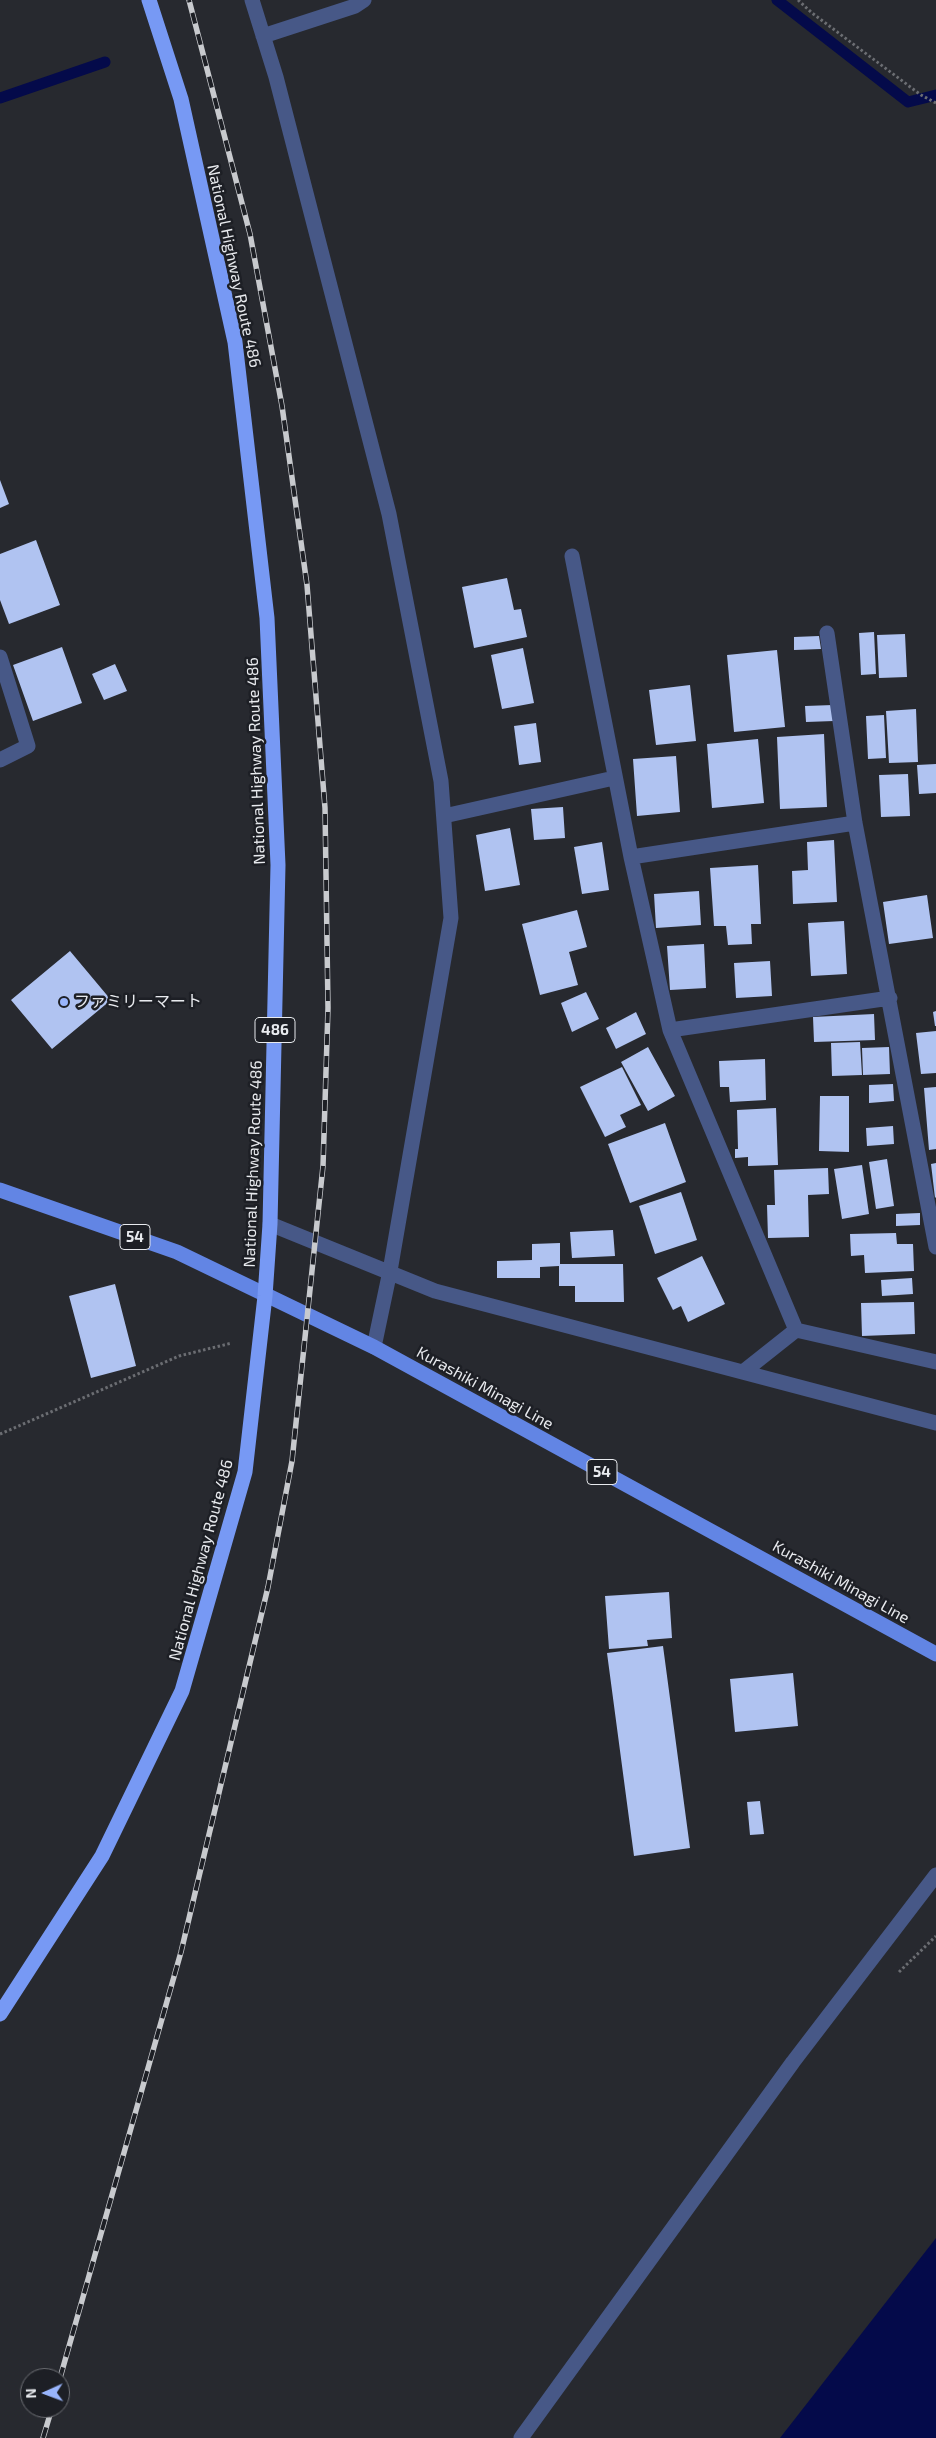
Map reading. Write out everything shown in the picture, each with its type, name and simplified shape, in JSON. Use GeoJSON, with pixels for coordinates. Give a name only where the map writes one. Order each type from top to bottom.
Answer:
{"type":"FeatureCollection","features":[{"type":"Feature","properties":{"kind":"highway","name":"National Highway Route 486"},"geometry":{"type":"LineString","coordinates":[[0,2014],[102,1856],[182,1691],[246,1472],[265,1296],[270,1224],[278,865],[267,618],[235,342],[181,99],[149,0]]}},
{"type":"Feature","properties":{"kind":"main road","name":"Kurashiki Minagi Line"},"geometry":{"type":"LineString","coordinates":[[0,1190],[177,1252],[374,1348],[936,1654]]}},
{"type":"Feature","properties":{"kind":"street"},"geometry":{"type":"LineString","coordinates":[[252,0],[278,86],[389,514],[442,781],[451,918],[390,1271],[374,1348]]}},
{"type":"Feature","properties":{"kind":"street"},"geometry":{"type":"LineString","coordinates":[[263,36],[355,6],[364,0]]}},
{"type":"Feature","properties":{"kind":"street"},"geometry":{"type":"LineString","coordinates":[[572,556],[614,778],[670,1030],[796,1330]]}},
{"type":"Feature","properties":{"kind":"street"},"geometry":{"type":"LineString","coordinates":[[827,633],[855,823],[890,998],[936,1247]]}},
{"type":"Feature","properties":{"kind":"street"},"geometry":{"type":"LineString","coordinates":[[0,657],[28,746],[0,760]]}},
{"type":"Feature","properties":{"kind":"street"},"geometry":{"type":"LineString","coordinates":[[444,816],[614,778]]}},
{"type":"Feature","properties":{"kind":"street"},"geometry":{"type":"LineString","coordinates":[[631,857],[855,823]]}},
{"type":"Feature","properties":{"kind":"street"},"geometry":{"type":"LineString","coordinates":[[670,1030],[890,998]]}},
{"type":"Feature","properties":{"kind":"street"},"geometry":{"type":"LineString","coordinates":[[270,1224],[390,1271],[435,1291],[936,1423]]}},
{"type":"Feature","properties":{"kind":"street"},"geometry":{"type":"LineString","coordinates":[[742,1372],[796,1330]]}},
{"type":"Feature","properties":{"kind":"street"},"geometry":{"type":"LineString","coordinates":[[796,1330],[936,1362]]}},
{"type":"Feature","properties":{"kind":"street"},"geometry":{"type":"LineString","coordinates":[[521,2438],[793,2062],[936,1875]]}},
{"type":"Feature","properties":{"kind":"path"},"geometry":{"type":"LineString","coordinates":[[798,0],[812,13],[920,95],[935,102]]}},
{"type":"Feature","properties":{"kind":"path"},"geometry":{"type":"LineString","coordinates":[[0,1434],[179,1356],[260,1336]]}},
{"type":"Feature","properties":{"kind":"shaded area"},"geometry":{"type":"Polygon","coordinates":[[[936,2238],[936,2438],[780,2438],[936,2238]]]}},
{"type":"Feature","properties":{"kind":"building"},"geometry":{"type":"Polygon","coordinates":[[[0,480],[9,504],[0,508],[0,480]]]}},
{"type":"Feature","properties":{"kind":"building"},"geometry":{"type":"Polygon","coordinates":[[[36,540],[60,605],[9,624],[0,600],[0,554],[36,540]]]}},
{"type":"Feature","properties":{"kind":"building"},"geometry":{"type":"Polygon","coordinates":[[[507,578],[514,610],[521,609],[527,637],[474,648],[462,587],[507,578]]]}},
{"type":"Feature","properties":{"kind":"building"},"geometry":{"type":"Polygon","coordinates":[[[874,632],[876,674],[861,675],[859,633],[874,632]]]}},
{"type":"Feature","properties":{"kind":"building"},"geometry":{"type":"Polygon","coordinates":[[[905,634],[907,677],[879,678],[877,635],[905,634]]]}},
{"type":"Feature","properties":{"kind":"building"},"geometry":{"type":"Polygon","coordinates":[[[819,636],[821,649],[794,650],[794,637],[819,636]]]}},
{"type":"Feature","properties":{"kind":"building"},"geometry":{"type":"Polygon","coordinates":[[[62,647],[82,703],[33,721],[13,665],[62,647]]]}},
{"type":"Feature","properties":{"kind":"building"},"geometry":{"type":"Polygon","coordinates":[[[523,648],[534,703],[502,709],[491,655],[523,648]]]}},
{"type":"Feature","properties":{"kind":"building"},"geometry":{"type":"Polygon","coordinates":[[[777,650],[785,727],[734,732],[727,655],[777,650]]]}},
{"type":"Feature","properties":{"kind":"building"},"geometry":{"type":"Polygon","coordinates":[[[115,664],[127,691],[104,700],[92,674],[115,664]]]}},
{"type":"Feature","properties":{"kind":"building"},"geometry":{"type":"Polygon","coordinates":[[[690,685],[696,741],[656,745],[649,690],[690,685]]]}},
{"type":"Feature","properties":{"kind":"building"},"geometry":{"type":"Polygon","coordinates":[[[833,705],[834,721],[806,722],[805,706],[833,705]]]}},
{"type":"Feature","properties":{"kind":"building"},"geometry":{"type":"Polygon","coordinates":[[[916,709],[918,762],[889,763],[886,711],[916,709]]]}},
{"type":"Feature","properties":{"kind":"building"},"geometry":{"type":"Polygon","coordinates":[[[884,715],[886,758],[868,759],[866,716],[884,715]]]}},
{"type":"Feature","properties":{"kind":"building"},"geometry":{"type":"Polygon","coordinates":[[[536,723],[541,762],[519,765],[514,726],[536,723]]]}},
{"type":"Feature","properties":{"kind":"building"},"geometry":{"type":"Polygon","coordinates":[[[824,734],[827,807],[780,809],[777,737],[824,734]]]}},
{"type":"Feature","properties":{"kind":"building"},"geometry":{"type":"Polygon","coordinates":[[[758,739],[764,803],[712,808],[707,744],[758,739]]]}},
{"type":"Feature","properties":{"kind":"building"},"geometry":{"type":"Polygon","coordinates":[[[676,756],[680,812],[637,816],[633,759],[676,756]]]}},
{"type":"Feature","properties":{"kind":"building"},"geometry":{"type":"Polygon","coordinates":[[[936,764],[936,793],[919,794],[917,765],[936,764]]]}},
{"type":"Feature","properties":{"kind":"building"},"geometry":{"type":"Polygon","coordinates":[[[908,774],[910,816],[881,817],[879,775],[908,774]]]}},
{"type":"Feature","properties":{"kind":"building"},"geometry":{"type":"Polygon","coordinates":[[[563,807],[565,838],[534,840],[531,809],[563,807]]]}},
{"type":"Feature","properties":{"kind":"building"},"geometry":{"type":"Polygon","coordinates":[[[510,828],[520,885],[485,891],[476,835],[510,828]]]}},
{"type":"Feature","properties":{"kind":"building"},"geometry":{"type":"Polygon","coordinates":[[[834,840],[837,902],[793,904],[792,871],[808,870],[807,842],[834,840]]]}},
{"type":"Feature","properties":{"kind":"building"},"geometry":{"type":"Polygon","coordinates":[[[602,842],[609,890],[582,894],[574,847],[602,842]]]}},
{"type":"Feature","properties":{"kind":"building"},"geometry":{"type":"Polygon","coordinates":[[[758,865],[761,924],[751,924],[752,944],[728,945],[726,926],[714,926],[710,868],[758,865]]]}},
{"type":"Feature","properties":{"kind":"building"},"geometry":{"type":"Polygon","coordinates":[[[699,891],[701,925],[656,928],[654,894],[699,891]]]}},
{"type":"Feature","properties":{"kind":"building"},"geometry":{"type":"Polygon","coordinates":[[[927,895],[933,938],[889,944],[883,902],[927,895]]]}},
{"type":"Feature","properties":{"kind":"building"},"geometry":{"type":"Polygon","coordinates":[[[577,910],[587,947],[569,952],[578,985],[540,995],[522,924],[577,910]]]}},
{"type":"Feature","properties":{"kind":"building"},"geometry":{"type":"Polygon","coordinates":[[[844,921],[847,974],[811,976],[808,923],[844,921]]]}},
{"type":"Feature","properties":{"kind":"building"},"geometry":{"type":"Polygon","coordinates":[[[704,944],[706,988],[670,990],[667,946],[704,944]]]}},
{"type":"Feature","properties":{"kind":"building"},"geometry":{"type":"Polygon","coordinates":[[[70,951],[111,1000],[52,1049],[11,1000],[70,951]]]}},
{"type":"Feature","properties":{"kind":"building"},"geometry":{"type":"Polygon","coordinates":[[[770,961],[772,996],[736,998],[734,963],[770,961]]]}},
{"type":"Feature","properties":{"kind":"building"},"geometry":{"type":"Polygon","coordinates":[[[586,992],[599,1019],[572,1032],[561,1003],[586,992]]]}},
{"type":"Feature","properties":{"kind":"building"},"geometry":{"type":"Polygon","coordinates":[[[936,1011],[936,1026],[935,1026],[933,1012],[936,1011]]]}},
{"type":"Feature","properties":{"kind":"building"},"geometry":{"type":"Polygon","coordinates":[[[636,1012],[646,1034],[616,1049],[606,1028],[636,1012]]]}},
{"type":"Feature","properties":{"kind":"building"},"geometry":{"type":"Polygon","coordinates":[[[874,1014],[875,1040],[814,1042],[813,1017],[874,1014]]]}},
{"type":"Feature","properties":{"kind":"building"},"geometry":{"type":"Polygon","coordinates":[[[936,1031],[936,1073],[921,1074],[916,1033],[936,1031]]]}},
{"type":"Feature","properties":{"kind":"building"},"geometry":{"type":"Polygon","coordinates":[[[860,1042],[862,1075],[832,1076],[831,1043],[860,1042]]]}},
{"type":"Feature","properties":{"kind":"building"},"geometry":{"type":"Polygon","coordinates":[[[648,1047],[675,1096],[648,1111],[621,1062],[648,1047]]]}},
{"type":"Feature","properties":{"kind":"building"},"geometry":{"type":"Polygon","coordinates":[[[889,1047],[890,1074],[863,1075],[862,1048],[889,1047]]]}},
{"type":"Feature","properties":{"kind":"building"},"geometry":{"type":"Polygon","coordinates":[[[765,1059],[766,1100],[730,1102],[729,1087],[720,1087],[719,1061],[765,1059]]]}},
{"type":"Feature","properties":{"kind":"building"},"geometry":{"type":"Polygon","coordinates":[[[622,1067],[641,1105],[620,1115],[626,1127],[605,1137],[580,1087],[622,1067]]]}},
{"type":"Feature","properties":{"kind":"building"},"geometry":{"type":"Polygon","coordinates":[[[893,1084],[894,1101],[869,1103],[869,1085],[893,1084]]]}},
{"type":"Feature","properties":{"kind":"building"},"geometry":{"type":"Polygon","coordinates":[[[936,1087],[936,1149],[929,1150],[924,1088],[936,1087]]]}},
{"type":"Feature","properties":{"kind":"building"},"geometry":{"type":"Polygon","coordinates":[[[820,1096],[849,1096],[849,1152],[819,1151],[820,1096]]]}},
{"type":"Feature","properties":{"kind":"building"},"geometry":{"type":"Polygon","coordinates":[[[776,1108],[778,1165],[748,1166],[748,1157],[735,1158],[735,1149],[738,1149],[737,1110],[776,1108]]]}},
{"type":"Feature","properties":{"kind":"building"},"geometry":{"type":"Polygon","coordinates":[[[665,1123],[686,1182],[630,1203],[608,1144],[665,1123]]]}},
{"type":"Feature","properties":{"kind":"building"},"geometry":{"type":"Polygon","coordinates":[[[893,1126],[894,1144],[867,1146],[866,1128],[893,1126]]]}},
{"type":"Feature","properties":{"kind":"building"},"geometry":{"type":"Polygon","coordinates":[[[887,1159],[894,1206],[876,1209],[869,1162],[887,1159]]]}},
{"type":"Feature","properties":{"kind":"building"},"geometry":{"type":"Polygon","coordinates":[[[936,1163],[936,1197],[935,1198],[931,1164],[936,1163]]]}},
{"type":"Feature","properties":{"kind":"building"},"geometry":{"type":"Polygon","coordinates":[[[862,1165],[869,1214],[842,1219],[834,1169],[862,1165]]]}},
{"type":"Feature","properties":{"kind":"building"},"geometry":{"type":"Polygon","coordinates":[[[828,1168],[829,1194],[808,1195],[809,1237],[768,1238],[767,1205],[775,1205],[774,1170],[828,1168]]]}},
{"type":"Feature","properties":{"kind":"building"},"geometry":{"type":"Polygon","coordinates":[[[681,1192],[697,1240],[655,1254],[639,1206],[681,1192]]]}},
{"type":"Feature","properties":{"kind":"building"},"geometry":{"type":"Polygon","coordinates":[[[920,1213],[920,1225],[896,1226],[896,1214],[920,1213]]]}},
{"type":"Feature","properties":{"kind":"building"},"geometry":{"type":"Polygon","coordinates":[[[613,1230],[615,1256],[572,1258],[570,1232],[613,1230]]]}},
{"type":"Feature","properties":{"kind":"building"},"geometry":{"type":"Polygon","coordinates":[[[896,1233],[897,1244],[913,1244],[914,1271],[865,1273],[864,1255],[851,1256],[850,1234],[896,1233]]]}},
{"type":"Feature","properties":{"kind":"building"},"geometry":{"type":"Polygon","coordinates":[[[560,1243],[560,1264],[623,1264],[624,1302],[575,1302],[575,1286],[559,1286],[559,1266],[540,1267],[540,1278],[497,1278],[497,1261],[532,1260],[532,1244],[560,1243]]]}},
{"type":"Feature","properties":{"kind":"building"},"geometry":{"type":"Polygon","coordinates":[[[702,1256],[725,1304],[688,1322],[681,1306],[673,1310],[657,1278],[702,1256]]]}},
{"type":"Feature","properties":{"kind":"building"},"geometry":{"type":"Polygon","coordinates":[[[912,1278],[913,1294],[882,1296],[881,1280],[912,1278]]]}},
{"type":"Feature","properties":{"kind":"building"},"geometry":{"type":"Polygon","coordinates":[[[115,1284],[136,1366],[91,1378],[69,1296],[115,1284]]]}},
{"type":"Feature","properties":{"kind":"building"},"geometry":{"type":"Polygon","coordinates":[[[914,1302],[915,1334],[862,1336],[861,1303],[914,1302]]]}},
{"type":"Feature","properties":{"kind":"building"},"geometry":{"type":"Polygon","coordinates":[[[669,1592],[672,1638],[647,1640],[648,1646],[609,1649],[605,1596],[669,1592]]]}},
{"type":"Feature","properties":{"kind":"building"},"geometry":{"type":"Polygon","coordinates":[[[663,1646],[690,1848],[634,1856],[607,1653],[663,1646]]]}},
{"type":"Feature","properties":{"kind":"building"},"geometry":{"type":"Polygon","coordinates":[[[793,1673],[798,1726],[735,1732],[730,1679],[793,1673]]]}},
{"type":"Feature","properties":{"kind":"building"},"geometry":{"type":"Polygon","coordinates":[[[760,1801],[764,1834],[750,1835],[747,1802],[760,1801]]]}},
{"type":"Feature","properties":{"kind":"waterway"},"geometry":{"type":"LineString","coordinates":[[777,0],[908,102],[936,95]]}},
{"type":"Feature","properties":{"kind":"waterway"},"geometry":{"type":"LineString","coordinates":[[0,98],[105,62]]}},
{"type":"Feature","properties":{"kind":"railway"},"geometry":{"type":"LineString","coordinates":[[63,2368],[181,1952],[268,1587],[292,1461],[323,1166],[328,1008],[325,808],[307,585],[282,406],[250,234],[189,0]]}},
{"type":"Feature","properties":{"kind":"railway"},"geometry":{"type":"LineString","coordinates":[[43,2438],[49,2418]]}},
{"type":"Feature","properties":{"kind":"place","name":"ファミリーマート"},"geometry":{"type":"Point","coordinates":[64,1002]}}]}
